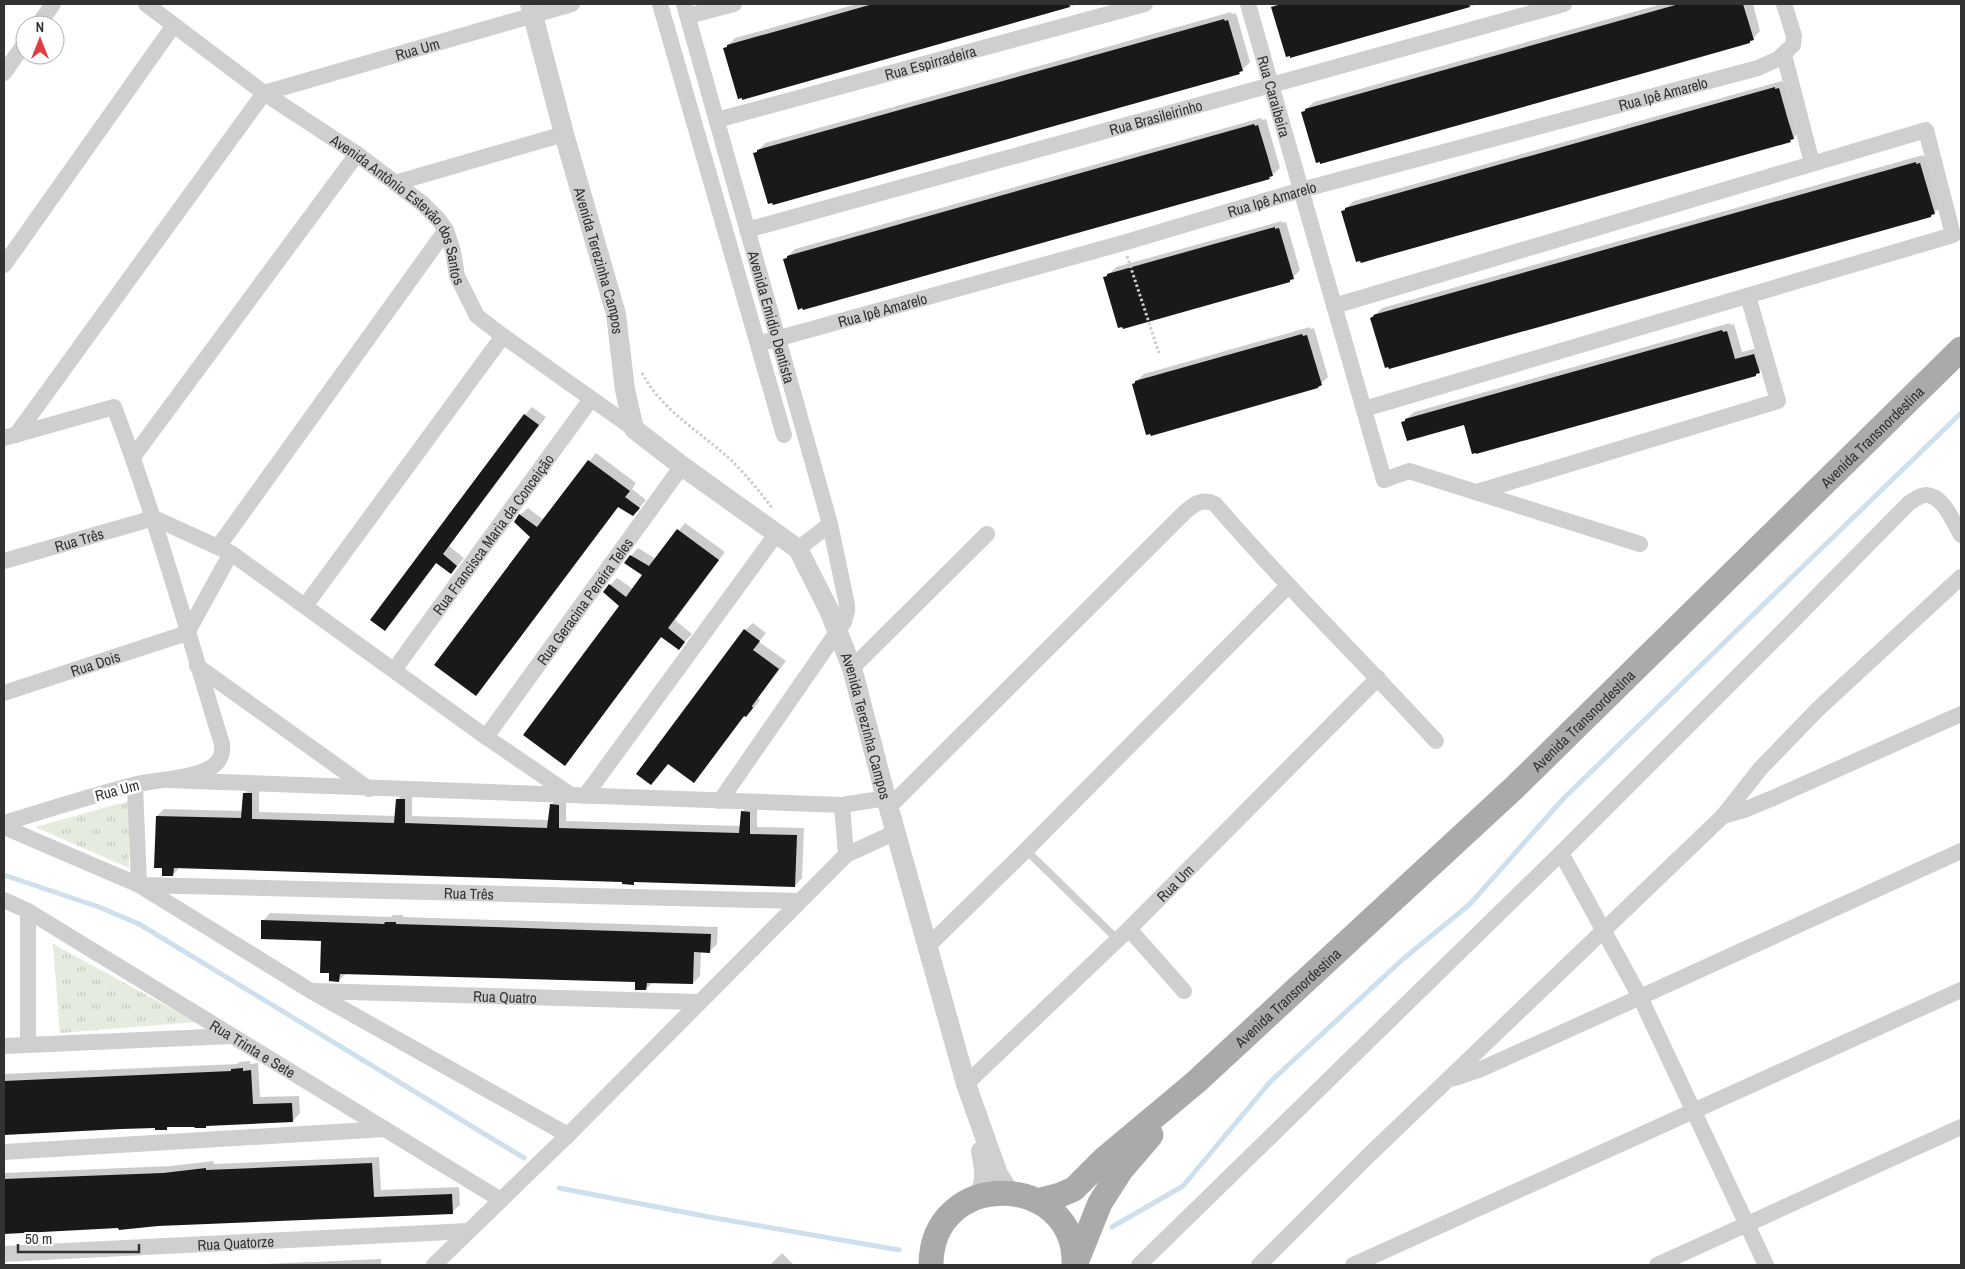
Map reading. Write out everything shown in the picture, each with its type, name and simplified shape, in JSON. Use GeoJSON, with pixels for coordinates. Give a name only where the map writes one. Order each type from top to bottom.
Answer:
{"type":"FeatureCollection","features":[{"type":"Feature","properties":{"kind":"main road","name":"Avenida Transnordestina"},"geometry":{"type":"LineString","coordinates":[[1036,1201],[1060,1195],[1074,1189],[1104,1159],[1196,1082],[1514,788],[1961,349]]}},
{"type":"Feature","properties":{"kind":"main road","name":"Avenida Transnordestina"},"geometry":{"type":"LineString","coordinates":[[1075,1265],[1100,1203],[1110,1186],[1121,1170],[1196,1082]]}},
{"type":"Feature","properties":{"kind":"main road"},"geometry":{"type":"LineString","coordinates":[[930,1265],[934,1244],[944,1221],[962,1204],[977,1197],[993,1193],[1010,1193],[1036,1201],[1051,1212],[1063,1226],[1071,1243],[1075,1265]]}},
{"type":"Feature","properties":{"kind":"street"},"geometry":{"type":"LineString","coordinates":[[45,15],[53,4]]}},
{"type":"Feature","properties":{"kind":"street","name":"Avenida Antônio Estevão dos Santos"},"geometry":{"type":"LineString","coordinates":[[146,4],[264,94],[357,154],[424,204],[446,230],[453,251],[457,276],[477,316],[634,428]]}},
{"type":"Feature","properties":{"kind":"street","name":"Rua Um"},"geometry":{"type":"LineString","coordinates":[[264,94],[531,9],[572,4]]}},
{"type":"Feature","properties":{"kind":"street","name":"Avenida Emidio Dentista"},"geometry":{"type":"LineString","coordinates":[[660,4],[784,435]]}},
{"type":"Feature","properties":{"kind":"street"},"geometry":{"type":"LineString","coordinates":[[686,10],[734,4]]}},
{"type":"Feature","properties":{"kind":"street","name":"Rua Espirradeira"},"geometry":{"type":"LineString","coordinates":[[717,120],[1145,4]]}},
{"type":"Feature","properties":{"kind":"street","name":"Rua Caraibeira"},"geometry":{"type":"LineString","coordinates":[[1248,4],[1384,480],[1410,471],[1477,492]]}},
{"type":"Feature","properties":{"kind":"street","name":"Rua Brasileirinho"},"geometry":{"type":"LineString","coordinates":[[747,230],[1564,4]]}},
{"type":"Feature","properties":{"kind":"street"},"geometry":{"type":"LineString","coordinates":[[1784,4],[1794,36],[1793,45],[1784,55],[1812,163]]}},
{"type":"Feature","properties":{"kind":"street","name":"Avenida Terezinha Campos"},"geometry":{"type":"LineString","coordinates":[[531,9],[564,134],[616,314],[625,390],[634,428],[682,466],[798,549],[837,629],[852,668],[927,947],[974,1107]]}},
{"type":"Feature","properties":{"kind":"street","name":"Avenida Emidio Dentista"},"geometry":{"type":"LineString","coordinates":[[686,10],[830,524],[847,605],[846,618],[720,801]]}},
{"type":"Feature","properties":{"kind":"street"},"geometry":{"type":"LineString","coordinates":[[4,266],[174,25]]}},
{"type":"Feature","properties":{"kind":"street","name":"Rua Ipê Amarelo"},"geometry":{"type":"LineString","coordinates":[[758,344],[1123,244],[1301,190],[1758,68],[1784,55]]}},
{"type":"Feature","properties":{"kind":"street"},"geometry":{"type":"LineString","coordinates":[[4,73],[15,57]]}},
{"type":"Feature","properties":{"kind":"street"},"geometry":{"type":"LineString","coordinates":[[10,437],[264,94]]}},
{"type":"Feature","properties":{"kind":"street"},"geometry":{"type":"LineString","coordinates":[[1334,306],[1926,130],[1953,236],[1364,409]]}},
{"type":"Feature","properties":{"kind":"street"},"geometry":{"type":"LineString","coordinates":[[395,183],[564,134]]}},
{"type":"Feature","properties":{"kind":"street"},"geometry":{"type":"LineString","coordinates":[[133,457],[357,154]]}},
{"type":"Feature","properties":{"kind":"street"},"geometry":{"type":"LineString","coordinates":[[187,633],[225,550],[446,230]]}},
{"type":"Feature","properties":{"kind":"street"},"geometry":{"type":"LineString","coordinates":[[1477,492],[1778,401],[1748,296]]}},
{"type":"Feature","properties":{"kind":"street"},"geometry":{"type":"LineString","coordinates":[[305,606],[504,336]]}},
{"type":"Feature","properties":{"kind":"street","name":"Rua Francisca Maria da Conceição"},"geometry":{"type":"LineString","coordinates":[[394,670],[591,399]]}},
{"type":"Feature","properties":{"kind":"street"},"geometry":{"type":"LineString","coordinates":[[10,437],[114,407],[154,518],[198,666],[368,788]]}},
{"type":"Feature","properties":{"kind":"street","name":"Rua Geracina Pereira Teles"},"geometry":{"type":"LineString","coordinates":[[486,737],[682,466]]}},
{"type":"Feature","properties":{"kind":"street"},"geometry":{"type":"LineString","coordinates":[[1477,492],[1640,544]]}},
{"type":"Feature","properties":{"kind":"street"},"geometry":{"type":"LineString","coordinates":[[1147,1262],[1780,635],[1909,503],[1920,496],[1935,497],[1943,506],[1961,535]]}},
{"type":"Feature","properties":{"kind":"street"},"geometry":{"type":"LineString","coordinates":[[166,780],[842,805],[888,803],[1194,504],[1208,501],[1215,504],[1288,586],[1378,678],[1436,741]]}},
{"type":"Feature","properties":{"kind":"street"},"geometry":{"type":"LineString","coordinates":[[154,518],[225,550],[486,737],[578,796]]}},
{"type":"Feature","properties":{"kind":"street","name":"Rua Três"},"geometry":{"type":"LineString","coordinates":[[4,561],[154,518]]}},
{"type":"Feature","properties":{"kind":"street"},"geometry":{"type":"LineString","coordinates":[[798,549],[830,524]]}},
{"type":"Feature","properties":{"kind":"street"},"geometry":{"type":"LineString","coordinates":[[578,796],[777,533]]}},
{"type":"Feature","properties":{"kind":"street"},"geometry":{"type":"LineString","coordinates":[[852,668],[987,534]]}},
{"type":"Feature","properties":{"kind":"street"},"geometry":{"type":"LineString","coordinates":[[1259,1265],[1369,1155],[1723,816],[1760,769],[1818,709],[1961,577]]}},
{"type":"Feature","properties":{"kind":"street"},"geometry":{"type":"LineString","coordinates":[[927,947],[1288,586]]}},
{"type":"Feature","properties":{"kind":"street","name":"Rua Dois"},"geometry":{"type":"LineString","coordinates":[[4,693],[187,633]]}},
{"type":"Feature","properties":{"kind":"street","name":"Rua Um"},"geometry":{"type":"LineString","coordinates":[[4,825],[134,784],[166,780],[207,770],[218,761],[222,744],[198,666]]}},
{"type":"Feature","properties":{"kind":"street","name":"Rua Um"},"geometry":{"type":"LineString","coordinates":[[966,1084],[1124,935],[1378,678]]}},
{"type":"Feature","properties":{"kind":"street"},"geometry":{"type":"LineString","coordinates":[[1723,816],[1773,798],[1961,714]]}},
{"type":"Feature","properties":{"kind":"street"},"geometry":{"type":"LineString","coordinates":[[134,784],[139,885]]}},
{"type":"Feature","properties":{"kind":"street"},"geometry":{"type":"LineString","coordinates":[[842,805],[846,855]]}},
{"type":"Feature","properties":{"kind":"street"},"geometry":{"type":"LineString","coordinates":[[4,825],[139,885],[311,991],[568,1135]]}},
{"type":"Feature","properties":{"kind":"street"},"geometry":{"type":"LineString","coordinates":[[434,1265],[568,1135],[846,855],[896,832]]}},
{"type":"Feature","properties":{"kind":"street"},"geometry":{"type":"LineString","coordinates":[[1448,1080],[1478,1070],[1961,851]]}},
{"type":"Feature","properties":{"kind":"street"},"geometry":{"type":"LineString","coordinates":[[1561,853],[1640,997],[1766,1265]]}},
{"type":"Feature","properties":{"kind":"street","name":"Rua Três"},"geometry":{"type":"LineString","coordinates":[[139,885],[800,901]]}},
{"type":"Feature","properties":{"kind":"street","name":"Rua Trinta e Sete"},"geometry":{"type":"LineString","coordinates":[[4,900],[28,911],[501,1200]]}},
{"type":"Feature","properties":{"kind":"street"},"geometry":{"type":"LineString","coordinates":[[28,911],[28,1045]]}},
{"type":"Feature","properties":{"kind":"street"},"geometry":{"type":"LineString","coordinates":[[1124,935],[1184,991]]}},
{"type":"Feature","properties":{"kind":"street"},"geometry":{"type":"LineString","coordinates":[[1354,1265],[1961,990]]}},
{"type":"Feature","properties":{"kind":"street","name":"Rua Quatro"},"geometry":{"type":"LineString","coordinates":[[311,991],[700,1002]]}},
{"type":"Feature","properties":{"kind":"street"},"geometry":{"type":"LineString","coordinates":[[4,1046],[232,1036]]}},
{"type":"Feature","properties":{"kind":"street"},"geometry":{"type":"LineString","coordinates":[[974,1107],[998,1174],[1010,1193]]}},
{"type":"Feature","properties":{"kind":"street"},"geometry":{"type":"LineString","coordinates":[[974,1107],[985,1179],[982,1190],[977,1197]]}},
{"type":"Feature","properties":{"kind":"street"},"geometry":{"type":"LineString","coordinates":[[1657,1265],[1961,1127]]}},
{"type":"Feature","properties":{"kind":"street"},"geometry":{"type":"LineString","coordinates":[[4,1152],[385,1129]]}},
{"type":"Feature","properties":{"kind":"street","name":"Rua Quatorze"},"geometry":{"type":"LineString","coordinates":[[4,1254],[469,1231]]}},
{"type":"Feature","properties":{"kind":"lane"},"geometry":{"type":"LineString","coordinates":[[1026,850],[1124,935]]}},
{"type":"Feature","properties":{"kind":"path"},"geometry":{"type":"LineString","coordinates":[[1123,244],[1159,353]]}},
{"type":"Feature","properties":{"kind":"path"},"geometry":{"type":"LineString","coordinates":[[638,366],[666,407],[732,462],[776,512]]}},
{"type":"Feature","properties":{"kind":"green space"},"geometry":{"type":"Polygon","coordinates":[[[129,801],[129,868],[35,827],[129,801]]]}},
{"type":"Feature","properties":{"kind":"green space"},"geometry":{"type":"Polygon","coordinates":[[[53,944],[196,1022],[60,1033],[53,944]]]}},
{"type":"Feature","properties":{"kind":"building"},"geometry":{"type":"Polygon","coordinates":[[[873,4],[1069,4],[1070,7],[742,100],[742,98],[738,99],[723,48],[727,47],[727,45],[873,4]]]}},
{"type":"Feature","properties":{"kind":"building"},"geometry":{"type":"Polygon","coordinates":[[[1282,4],[1469,4],[1470,7],[1290,58],[1290,56],[1286,57],[1271,7],[1282,4]]]}},
{"type":"Feature","properties":{"kind":"building"},"geometry":{"type":"Polygon","coordinates":[[[1679,4],[1743,4],[1754,40],[1750,41],[1750,43],[1648,72],[1320,164],[1320,162],[1316,163],[1301,112],[1305,111],[1305,109],[1679,4]]]}},
{"type":"Feature","properties":{"kind":"building"},"geometry":{"type":"Polygon","coordinates":[[[1224,19],[1225,21],[1228,20],[1243,71],[1239,72],[1240,74],[773,205],[772,203],[768,204],[753,153],[757,152],[757,150],[1224,19]]]}},
{"type":"Feature","properties":{"kind":"building"},"geometry":{"type":"Polygon","coordinates":[[[1775,87],[1775,89],[1779,88],[1794,139],[1790,140],[1791,142],[1361,263],[1360,261],[1356,262],[1341,211],[1345,210],[1345,208],[1775,87]]]}},
{"type":"Feature","properties":{"kind":"building"},"geometry":{"type":"Polygon","coordinates":[[[1254,124],[1255,126],[1258,125],[1268,158],[1273,176],[1269,177],[1270,179],[798,310],[783,259],[787,258],[787,256],[1254,124]]]}},
{"type":"Feature","properties":{"kind":"building"},"geometry":{"type":"Polygon","coordinates":[[[1916,162],[1916,164],[1920,163],[1935,214],[1931,215],[1931,217],[1389,369],[1388,367],[1385,368],[1370,318],[1373,315],[1916,162]]]}},
{"type":"Feature","properties":{"kind":"building"},"geometry":{"type":"Polygon","coordinates":[[[1275,227],[1275,229],[1279,228],[1294,279],[1290,280],[1290,282],[1123,329],[1122,327],[1118,328],[1103,277],[1107,276],[1107,274],[1275,227]]]}},
{"type":"Feature","properties":{"kind":"building"},"geometry":{"type":"Polygon","coordinates":[[[1722,330],[1723,332],[1727,331],[1735,359],[1754,354],[1760,373],[1756,374],[1756,376],[1476,454],[1472,454],[1464,425],[1407,441],[1401,422],[1405,421],[1405,419],[1722,330]]]}},
{"type":"Feature","properties":{"kind":"building"},"geometry":{"type":"Polygon","coordinates":[[[1302,334],[1303,336],[1307,335],[1322,385],[1318,388],[1151,436],[1150,434],[1146,435],[1132,384],[1135,381],[1302,334]]]}},
{"type":"Feature","properties":{"kind":"building"},"geometry":{"type":"Polygon","coordinates":[[[524,414],[539,425],[443,554],[457,566],[451,574],[436,563],[385,631],[370,620],[524,414]]]}},
{"type":"Feature","properties":{"kind":"building"},"geometry":{"type":"Polygon","coordinates":[[[588,460],[630,491],[625,497],[640,508],[633,516],[618,507],[476,696],[434,665],[530,537],[514,522],[519,514],[537,527],[588,460]]]}},
{"type":"Feature","properties":{"kind":"building"},"geometry":{"type":"Polygon","coordinates":[[[677,529],[719,560],[668,628],[685,642],[679,650],[661,637],[565,766],[523,735],[619,606],[603,592],[609,584],[626,597],[642,575],[624,563],[630,555],[649,566],[677,529]]]}},
{"type":"Feature","properties":{"kind":"building"},"geometry":{"type":"Polygon","coordinates":[[[744,629],[760,641],[753,650],[779,669],[752,706],[753,708],[746,717],[744,716],[694,783],[668,764],[651,785],[636,774],[744,629]]]}},
{"type":"Feature","properties":{"kind":"building"},"geometry":{"type":"Polygon","coordinates":[[[243,793],[252,793],[252,819],[394,823],[396,799],[405,799],[405,823],[547,828],[550,804],[559,805],[559,828],[739,833],[741,811],[750,812],[750,834],[797,835],[795,887],[634,882],[634,885],[622,884],[622,882],[174,868],[173,876],[162,876],[162,868],[154,868],[156,816],[241,818],[243,793]]]}},
{"type":"Feature","properties":{"kind":"building"},"geometry":{"type":"Polygon","coordinates":[[[261,920],[384,924],[385,922],[396,922],[396,924],[711,934],[710,953],[694,952],[693,984],[647,983],[646,990],[635,990],[635,982],[340,974],[339,982],[329,981],[329,973],[320,973],[321,941],[261,939],[261,920]]]}},
{"type":"Feature","properties":{"kind":"building"},"geometry":{"type":"Polygon","coordinates":[[[243,1068],[243,1071],[251,1070],[253,1104],[292,1103],[293,1122],[206,1126],[206,1128],[167,1127],[167,1130],[155,1130],[155,1128],[121,1129],[4,1135],[4,1081],[231,1071],[231,1069],[243,1068]]]}},
{"type":"Feature","properties":{"kind":"building"},"geometry":{"type":"Polygon","coordinates":[[[372,1163],[374,1197],[452,1194],[453,1214],[4,1234],[4,1179],[163,1173],[206,1168],[206,1170],[372,1163]]]}},
{"type":"Feature","properties":{"kind":"waterway"},"geometry":{"type":"LineString","coordinates":[[1112,1227],[1183,1186],[1270,1082],[1402,960],[1470,904],[1563,799],[1961,413]]}},
{"type":"Feature","properties":{"kind":"waterway"},"geometry":{"type":"LineString","coordinates":[[4,875],[99,907],[139,924],[524,1158]]}},
{"type":"Feature","properties":{"kind":"waterway"},"geometry":{"type":"LineString","coordinates":[[559,1188],[709,1217],[899,1250]]}}]}
